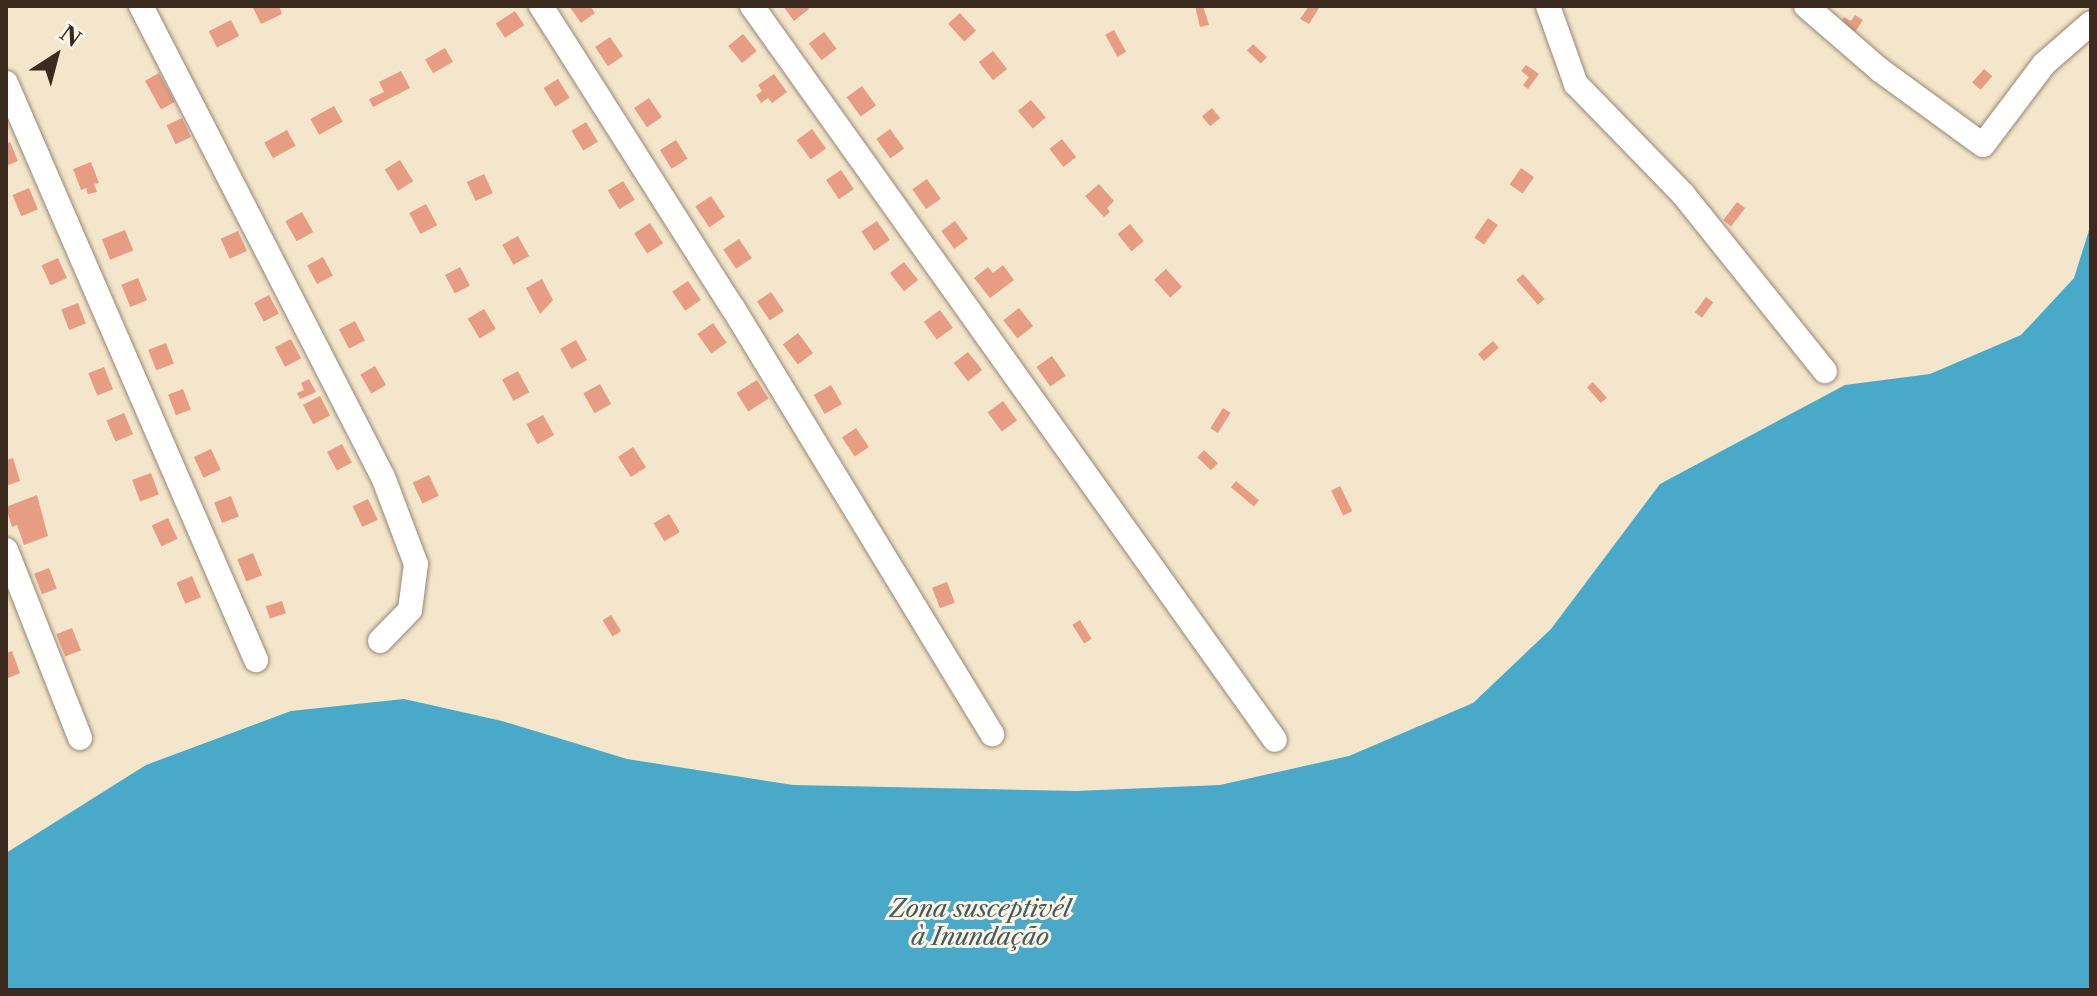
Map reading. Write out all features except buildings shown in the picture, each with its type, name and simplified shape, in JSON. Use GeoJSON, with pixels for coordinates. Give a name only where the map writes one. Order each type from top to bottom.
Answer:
{"type":"FeatureCollection","features":[{"type":"Feature","properties":{"kind":"lane"},"geometry":{"type":"LineString","coordinates":[[141,6],[383,477],[416,564],[410,610],[380,641]]}},
{"type":"Feature","properties":{"kind":"lane"},"geometry":{"type":"LineString","coordinates":[[541,6],[741,322],[992,734]]}},
{"type":"Feature","properties":{"kind":"lane"},"geometry":{"type":"LineString","coordinates":[[752,6],[1275,740]]}},
{"type":"Feature","properties":{"kind":"lane"},"geometry":{"type":"LineString","coordinates":[[1548,6],[1576,84],[1683,194],[1825,371]]}},
{"type":"Feature","properties":{"kind":"lane"},"geometry":{"type":"LineString","coordinates":[[1806,6],[1880,70],[1983,145],[2044,64],[2091,23]]}},
{"type":"Feature","properties":{"kind":"lane"},"geometry":{"type":"LineString","coordinates":[[6,83],[256,660]]}},
{"type":"Feature","properties":{"kind":"lane"},"geometry":{"type":"LineString","coordinates":[[6,550],[80,738]]}},
{"type":"Feature","properties":{"kind":"water","name":"Zona susceptivél à Inundação"},"geometry":{"type":"Polygon","coordinates":[[[2091,224],[2091,990],[6,990],[6,853],[146,765],[291,711],[404,699],[502,721],[627,759],[793,785],[1076,791],[1220,785],[1349,756],[1473,703],[1551,629],[1660,484],[1845,385],[1930,374],[2021,335],[2074,278],[2091,224]]]}}]}
